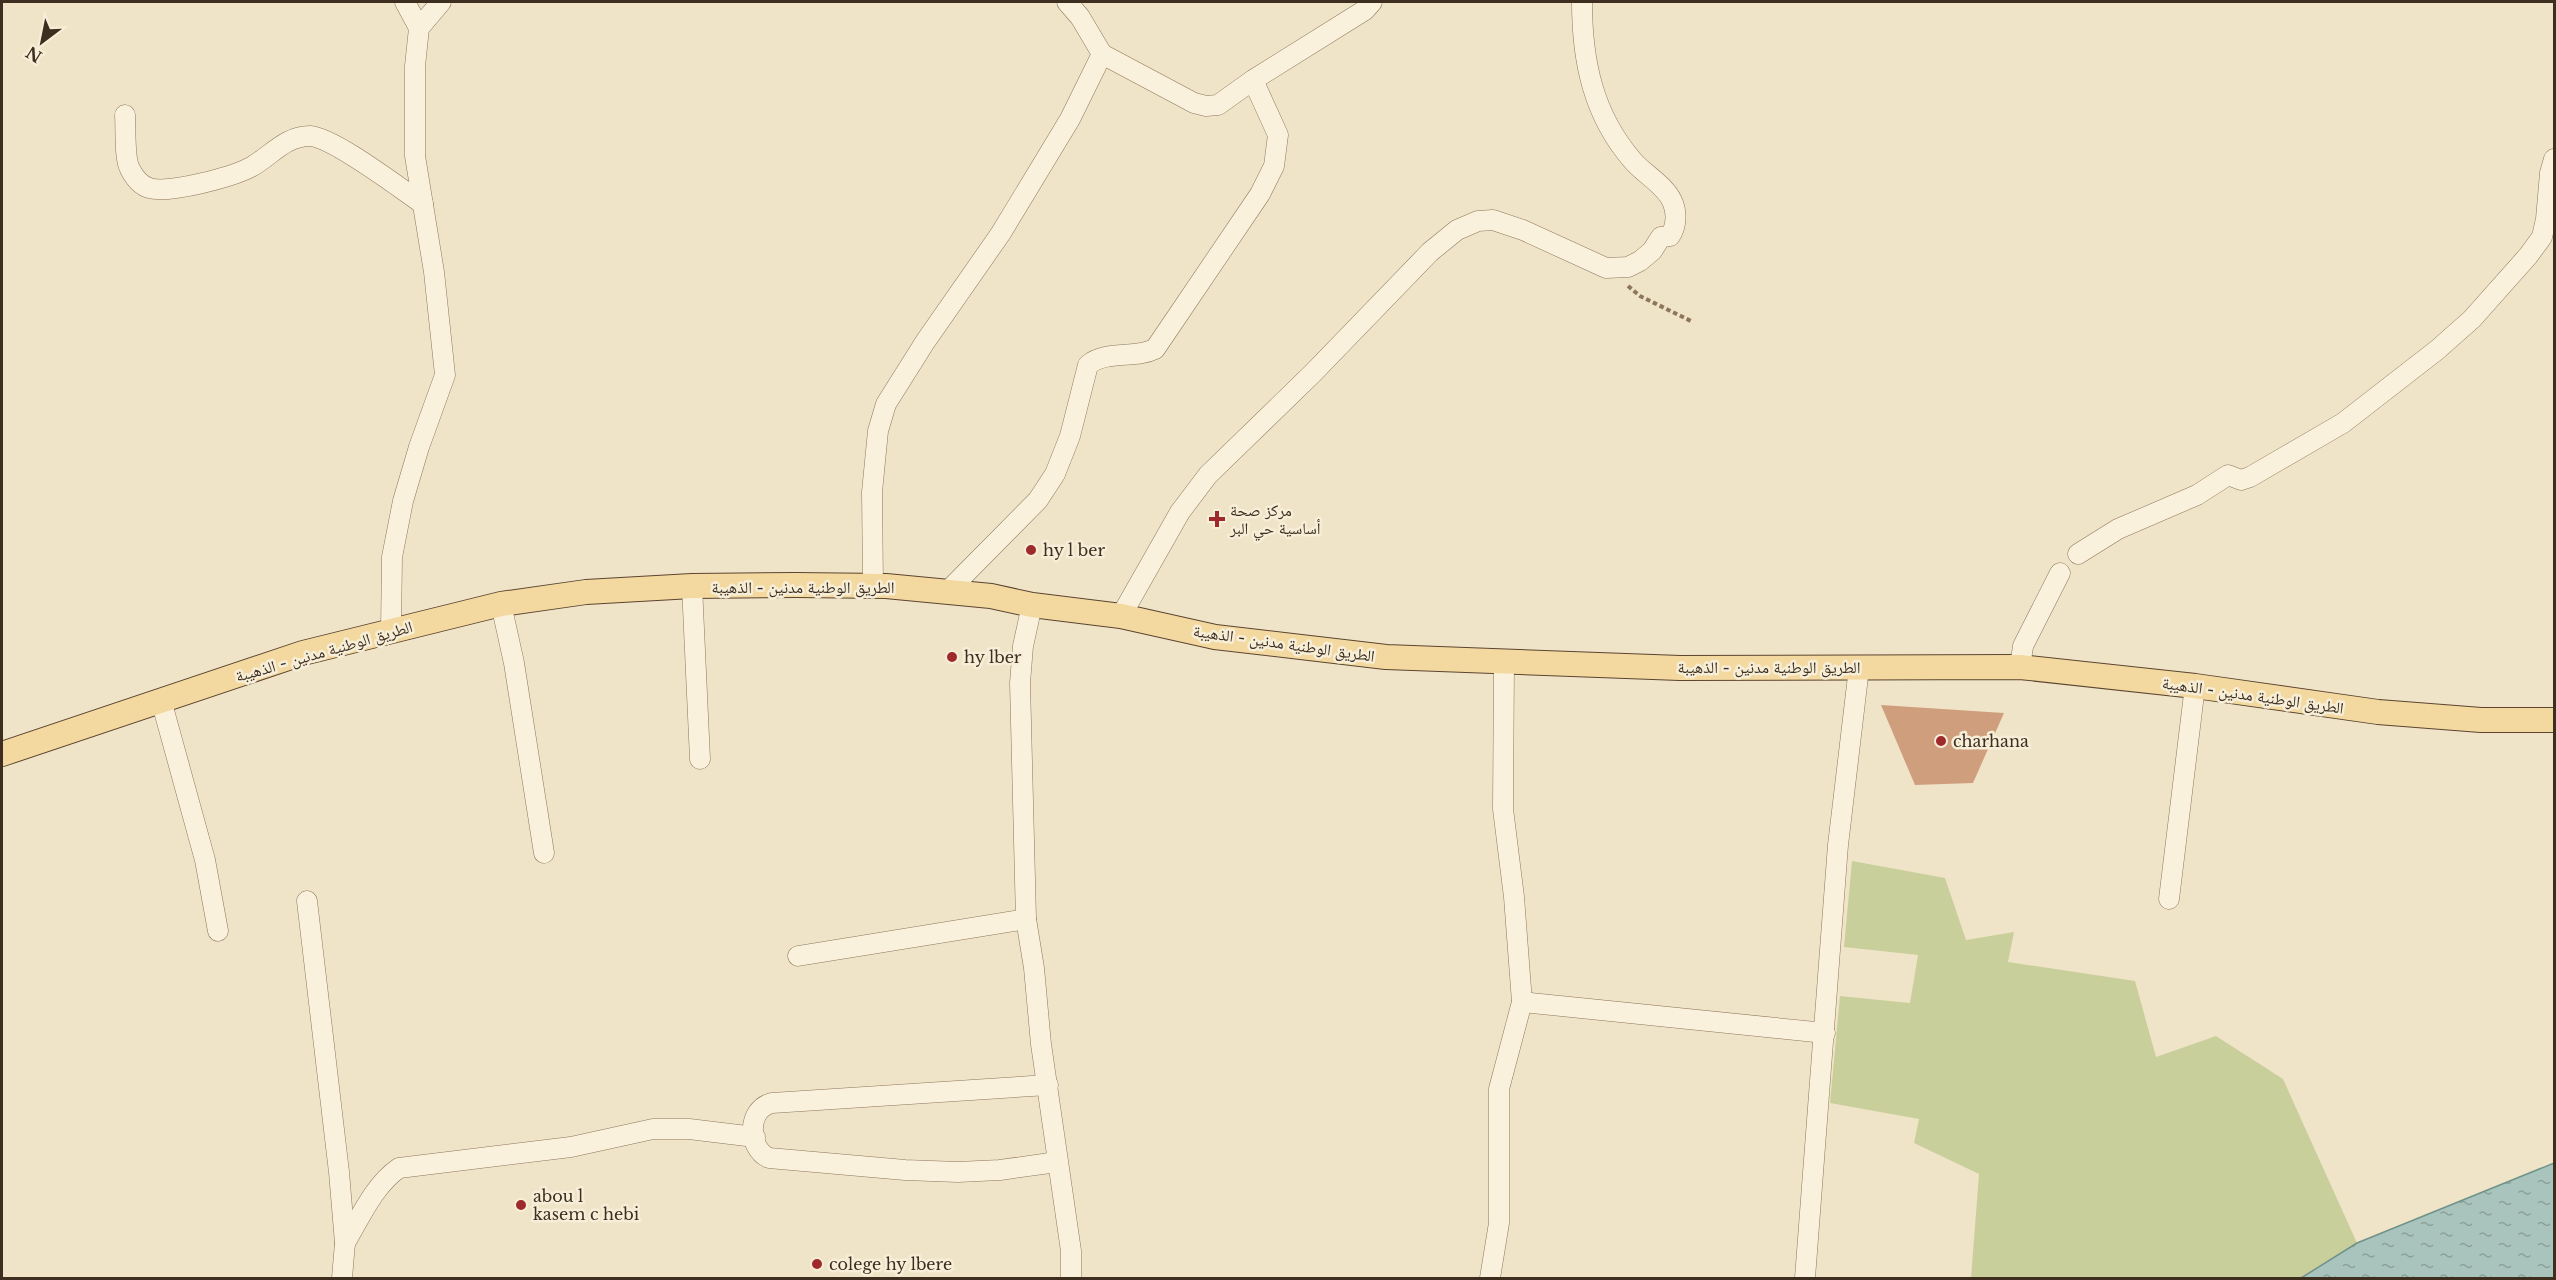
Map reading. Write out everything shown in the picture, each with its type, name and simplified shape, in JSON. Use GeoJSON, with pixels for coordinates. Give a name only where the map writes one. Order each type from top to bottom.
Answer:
{"type":"FeatureCollection","features":[{"type":"Feature","properties":{"kind":"main road","name":"الطريق الوطنية مدنين - الذهيبة"},"geometry":{"type":"LineString","coordinates":[[2,754],[303,653],[391,630],[501,604],[586,592],[692,586],[873,586],[948,591],[991,596],[1032,605],[1121,616],[1215,637],[1386,657],[1680,668],[2020,667],[2195,686],[2378,712],[2481,720],[2554,720]]}},
{"type":"Feature","properties":{"kind":"street"},"geometry":{"type":"LineString","coordinates":[[405,2],[419,28]]}},
{"type":"Feature","properties":{"kind":"street"},"geometry":{"type":"LineString","coordinates":[[391,630],[392,557],[403,501],[419,447],[445,375],[443,346],[415,156],[415,66],[419,28],[441,2]]}},
{"type":"Feature","properties":{"kind":"street"},"geometry":{"type":"LineString","coordinates":[[1067,2],[1080,17],[1102,54],[1173,93],[1206,106],[1218,105],[1365,10],[1372,2]]}},
{"type":"Feature","properties":{"kind":"street"},"geometry":{"type":"LineString","coordinates":[[1121,616],[1180,512],[1208,475],[1313,373],[1430,252],[1457,230],[1478,221],[1493,220],[1523,230],[1606,268],[1628,267],[1640,261],[1652,251],[1661,237],[1670,236],[1676,211],[1671,198],[1634,162],[1613,135],[1596,100],[1582,39],[1582,2]]}},
{"type":"Feature","properties":{"kind":"street"},"geometry":{"type":"LineString","coordinates":[[873,586],[872,492],[878,431],[886,404],[925,342],[1007,224],[1070,120],[1102,54]]}},
{"type":"Feature","properties":{"kind":"street"},"geometry":{"type":"LineString","coordinates":[[948,591],[1038,500],[1055,474],[1070,436],[1088,365],[1102,358],[1147,353],[1155,349],[1260,194],[1274,166],[1278,135],[1252,81]]}},
{"type":"Feature","properties":{"kind":"street"},"geometry":{"type":"LineString","coordinates":[[125,115],[128,166],[137,180],[149,188],[194,186],[250,168],[298,137],[314,136],[331,143],[423,204]]}},
{"type":"Feature","properties":{"kind":"street"},"geometry":{"type":"LineString","coordinates":[[2078,555],[2118,529],[2197,495],[2228,475],[2241,480],[2250,477],[2343,423],[2437,350],[2472,319],[2499,290],[2542,237],[2550,173],[2554,159]]}},
{"type":"Feature","properties":{"kind":"street"},"geometry":{"type":"LineString","coordinates":[[2020,667],[2023,646],[2060,573]]}},
{"type":"Feature","properties":{"kind":"street"},"geometry":{"type":"LineString","coordinates":[[692,586],[700,759]]}},
{"type":"Feature","properties":{"kind":"street"},"geometry":{"type":"LineString","coordinates":[[501,604],[514,663],[544,853]]}},
{"type":"Feature","properties":{"kind":"street"},"geometry":{"type":"LineString","coordinates":[[1032,605],[1023,646],[1020,674],[1026,919],[1035,969],[1057,1162],[1071,1251],[1071,1278]]}},
{"type":"Feature","properties":{"kind":"street"},"geometry":{"type":"LineString","coordinates":[[1490,1278],[1499,1223],[1499,1089],[1522,1002],[1514,897],[1503,809],[1504,662]]}},
{"type":"Feature","properties":{"kind":"street"},"geometry":{"type":"LineString","coordinates":[[1805,1278],[1838,845],[1860,668]]}},
{"type":"Feature","properties":{"kind":"street"},"geometry":{"type":"LineString","coordinates":[[2169,899],[2195,686]]}},
{"type":"Feature","properties":{"kind":"street"},"geometry":{"type":"LineString","coordinates":[[161,700],[205,860],[218,931]]}},
{"type":"Feature","properties":{"kind":"street"},"geometry":{"type":"LineString","coordinates":[[307,901],[339,1172],[345,1243],[342,1278]]}},
{"type":"Feature","properties":{"kind":"street"},"geometry":{"type":"LineString","coordinates":[[798,956],[1026,919]]}},
{"type":"Feature","properties":{"kind":"street"},"geometry":{"type":"LineString","coordinates":[[1522,1002],[1825,1033]]}},
{"type":"Feature","properties":{"kind":"street"},"geometry":{"type":"LineString","coordinates":[[1048,1085],[772,1103],[761,1107],[754,1115],[755,1137],[762,1154],[780,1160],[958,1172],[1000,1170],[1057,1162]]}},
{"type":"Feature","properties":{"kind":"street"},"geometry":{"type":"LineString","coordinates":[[345,1243],[372,1199],[391,1173],[399,1168],[571,1147],[653,1129],[689,1129],[755,1137]]}},
{"type":"Feature","properties":{"kind":"path"},"geometry":{"type":"LineString","coordinates":[[1606,268],[1640,296],[1693,322]]}},
{"type":"Feature","properties":{"kind":"green space"},"geometry":{"type":"Polygon","coordinates":[[[1852,861],[1945,878],[1966,940],[2014,932],[2008,962],[2135,981],[2156,1057],[2216,1036],[2283,1079],[2357,1243],[2301,1278],[1971,1278],[1979,1174],[1914,1143],[1919,1119],[1830,1103],[1840,996],[1910,1003],[1918,955],[1844,947],[1852,861]]]}},
{"type":"Feature","properties":{"kind":"water"},"geometry":{"type":"Polygon","coordinates":[[[2554,1163],[2554,1278],[2301,1278],[2357,1243],[2554,1163]]]}},
{"type":"Feature","properties":{"kind":"building"},"geometry":{"type":"Polygon","coordinates":[[[1881,705],[2004,713],[1973,783],[1915,785],[1881,705]]]}},
{"type":"Feature","properties":{"kind":"place","name":"مركز صحة أساسية حي البر"},"geometry":{"type":"Point","coordinates":[1217,519]}},
{"type":"Feature","properties":{"kind":"place","name":"hy l ber"},"geometry":{"type":"Point","coordinates":[1031,550]}},
{"type":"Feature","properties":{"kind":"place","name":"hy lber"},"geometry":{"type":"Point","coordinates":[952,657]}},
{"type":"Feature","properties":{"kind":"place","name":"charhana"},"geometry":{"type":"Point","coordinates":[1941,741]}},
{"type":"Feature","properties":{"kind":"place","name":"abou l kasem c hebi"},"geometry":{"type":"Point","coordinates":[521,1205]}},
{"type":"Feature","properties":{"kind":"place","name":"colege hy lbere"},"geometry":{"type":"Point","coordinates":[817,1264]}}]}
